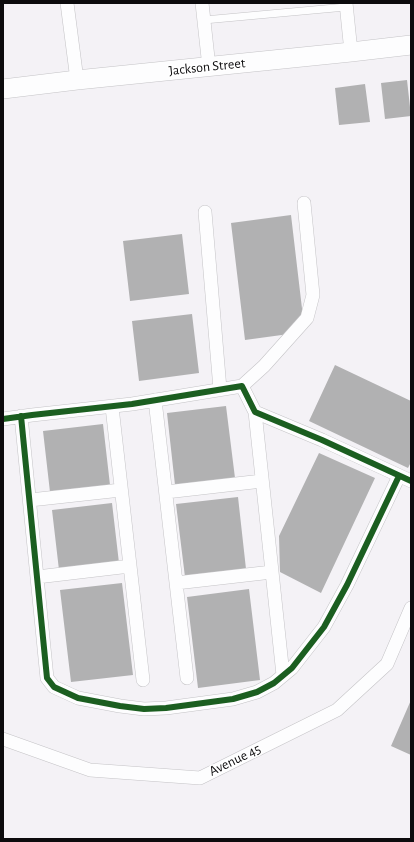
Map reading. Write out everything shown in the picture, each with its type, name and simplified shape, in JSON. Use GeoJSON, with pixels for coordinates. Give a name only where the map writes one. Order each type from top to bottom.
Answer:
{"type":"FeatureCollection","features":[{"type":"Feature","properties":{"kind":"main road","name":"Jackson Street"},"geometry":{"type":"LineString","coordinates":[[3,89],[411,45]]}},
{"type":"Feature","properties":{"kind":"street"},"geometry":{"type":"LineString","coordinates":[[67,3],[77,80]]}},
{"type":"Feature","properties":{"kind":"street"},"geometry":{"type":"LineString","coordinates":[[202,3],[209,67]]}},
{"type":"Feature","properties":{"kind":"street"},"geometry":{"type":"LineString","coordinates":[[346,5],[351,52]]}},
{"type":"Feature","properties":{"kind":"street"},"geometry":{"type":"LineString","coordinates":[[3,419],[112,406],[242,386],[264,366],[307,318],[313,295],[304,203]]}},
{"type":"Feature","properties":{"kind":"street"},"geometry":{"type":"LineString","coordinates":[[205,212],[220,389]]}},
{"type":"Feature","properties":{"kind":"street"},"geometry":{"type":"LineString","coordinates":[[242,386],[255,412],[283,676]]}},
{"type":"Feature","properties":{"kind":"street"},"geometry":{"type":"LineString","coordinates":[[155,400],[187,678]]}},
{"type":"Feature","properties":{"kind":"street"},"geometry":{"type":"LineString","coordinates":[[112,406],[143,680]]}},
{"type":"Feature","properties":{"kind":"street"},"geometry":{"type":"LineString","coordinates":[[21,416],[47,678],[54,688],[78,698],[144,709],[166,708],[233,699],[257,692],[274,683],[283,676],[292,668],[324,627],[405,478],[322,440],[255,412]]}},
{"type":"Feature","properties":{"kind":"street"},"geometry":{"type":"LineString","coordinates":[[166,492],[262,481]]}},
{"type":"Feature","properties":{"kind":"street"},"geometry":{"type":"LineString","coordinates":[[30,500],[121,490]]}},
{"type":"Feature","properties":{"kind":"street"},"geometry":{"type":"LineString","coordinates":[[37,577],[130,566]]}},
{"type":"Feature","properties":{"kind":"street"},"geometry":{"type":"LineString","coordinates":[[176,583],[272,572]]}},
{"type":"Feature","properties":{"kind":"street","name":"Avenue 45"},"geometry":{"type":"LineString","coordinates":[[3,739],[90,770],[200,778],[337,710],[387,664],[411,608]]}},
{"type":"Feature","properties":{"kind":"lane"},"geometry":{"type":"LineString","coordinates":[[204,20],[346,5]]}},
{"type":"Feature","properties":{"kind":"building"},"geometry":{"type":"Polygon","coordinates":[[[407,80],[411,116],[385,119],[381,83],[407,80]]]}},
{"type":"Feature","properties":{"kind":"building"},"geometry":{"type":"Polygon","coordinates":[[[365,84],[370,122],[339,125],[335,88],[365,84]]]}},
{"type":"Feature","properties":{"kind":"building"},"geometry":{"type":"Polygon","coordinates":[[[291,215],[303,317],[289,334],[245,340],[231,223],[291,215]]]}},
{"type":"Feature","properties":{"kind":"building"},"geometry":{"type":"Polygon","coordinates":[[[182,234],[189,294],[130,301],[123,241],[182,234]]]}},
{"type":"Feature","properties":{"kind":"building"},"geometry":{"type":"Polygon","coordinates":[[[192,314],[199,373],[139,381],[132,321],[192,314]]]}},
{"type":"Feature","properties":{"kind":"building"},"geometry":{"type":"Polygon","coordinates":[[[335,365],[411,401],[411,462],[408,468],[309,421],[335,365]]]}},
{"type":"Feature","properties":{"kind":"building"},"geometry":{"type":"Polygon","coordinates":[[[226,406],[235,478],[175,485],[167,413],[226,406]]]}},
{"type":"Feature","properties":{"kind":"building"},"geometry":{"type":"Polygon","coordinates":[[[103,424],[110,485],[50,492],[43,431],[103,424]]]}},
{"type":"Feature","properties":{"kind":"building"},"geometry":{"type":"Polygon","coordinates":[[[319,453],[375,478],[321,593],[280,572],[279,536],[319,453]]]}},
{"type":"Feature","properties":{"kind":"building"},"geometry":{"type":"Polygon","coordinates":[[[238,497],[246,569],[185,577],[176,504],[238,497]]]}},
{"type":"Feature","properties":{"kind":"building"},"geometry":{"type":"Polygon","coordinates":[[[112,503],[119,563],[59,570],[52,510],[112,503]]]}},
{"type":"Feature","properties":{"kind":"building"},"geometry":{"type":"Polygon","coordinates":[[[122,583],[133,675],[71,682],[60,590],[122,583]]]}},
{"type":"Feature","properties":{"kind":"building"},"geometry":{"type":"Polygon","coordinates":[[[249,589],[260,680],[198,688],[187,597],[249,589]]]}},
{"type":"Feature","properties":{"kind":"building"},"geometry":{"type":"Polygon","coordinates":[[[411,700],[411,755],[391,746],[411,700]]]}},
{"type":"Feature","properties":{"kind":"cycle path"},"geometry":{"type":"LineString","coordinates":[[3,419],[132,404],[242,386],[255,412],[322,440],[411,481]]}},
{"type":"Feature","properties":{"kind":"cycle path"},"geometry":{"type":"LineString","coordinates":[[21,416],[47,678],[54,687],[78,698],[120,706],[144,709],[166,708],[233,699],[257,692],[274,683],[292,668],[324,627],[347,585],[399,476]]}}]}
